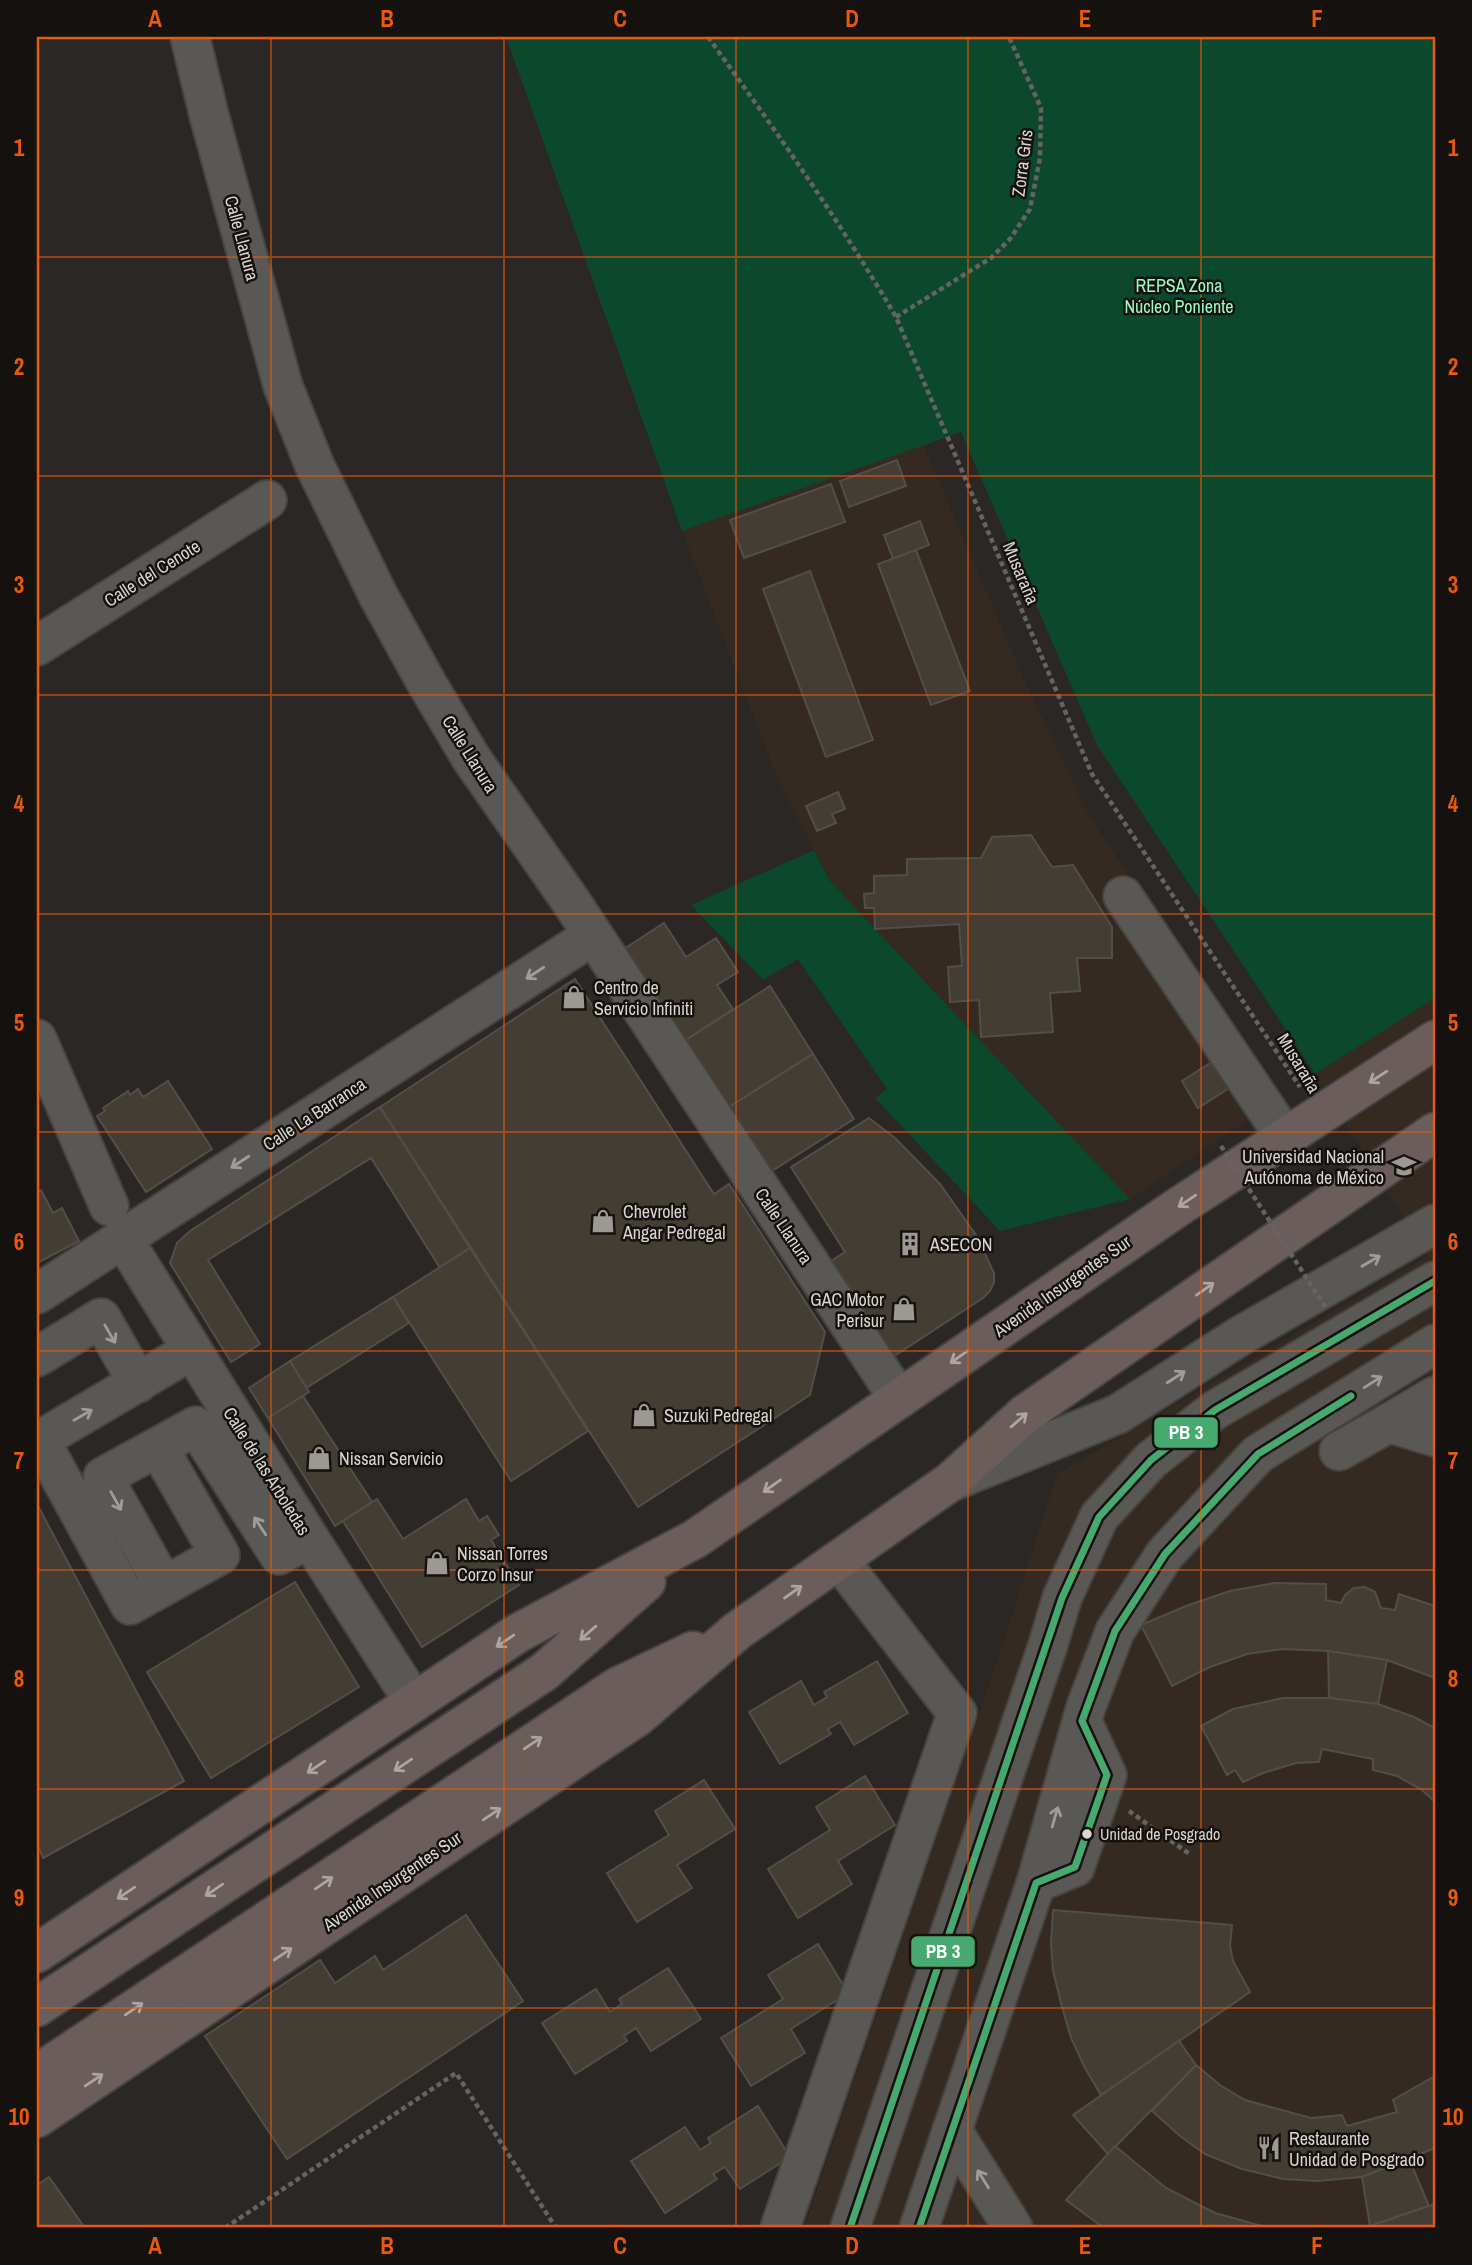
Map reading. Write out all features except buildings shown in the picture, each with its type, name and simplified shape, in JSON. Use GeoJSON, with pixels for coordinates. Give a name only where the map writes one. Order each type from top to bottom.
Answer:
{"type":"FeatureCollection","features":[{"type":"Feature","properties":{"kind":"main road","name":"Avenida Insurgentes Sur"},"geometry":{"type":"LineString","coordinates":[[39,1943],[518,1633],[695,1539],[1156,1221],[1435,1040]]}},
{"type":"Feature","properties":{"kind":"main road","name":"Avenida Insurgentes Sur"},"geometry":{"type":"LineString","coordinates":[[37,2118],[637,1717],[737,1631],[950,1482],[1025,1414],[1435,1132]]}},
{"type":"Feature","properties":{"kind":"main road","name":"Avenida Insurgentes Sur"},"geometry":{"type":"LineString","coordinates":[[37,2007],[544,1672],[695,1539]]}},
{"type":"Feature","properties":{"kind":"main road","name":"Avenida Insurgentes Sur"},"geometry":{"type":"LineString","coordinates":[[37,2074],[617,1687],[737,1631]]}},
{"type":"Feature","properties":{"kind":"street","name":"Calle Llanura"},"geometry":{"type":"LineString","coordinates":[[190,37],[283,386],[314,464],[378,595],[471,758],[899,1399]]}},
{"type":"Feature","properties":{"kind":"street","name":"Calle del Cenote"},"geometry":{"type":"LineString","coordinates":[[37,646],[267,500]]}},
{"type":"Feature","properties":{"kind":"street"},"geometry":{"type":"LineString","coordinates":[[1123,896],[1299,1127]]}},
{"type":"Feature","properties":{"kind":"street","name":"Calle La Barranca"},"geometry":{"type":"LineString","coordinates":[[37,1294],[115,1222],[592,936]]}},
{"type":"Feature","properties":{"kind":"street","name":"Calle de las Arboledas"},"geometry":{"type":"LineString","coordinates":[[37,1039],[115,1222],[309,1538],[414,1702]]}},
{"type":"Feature","properties":{"kind":"street"},"geometry":{"type":"LineString","coordinates":[[950,1482],[1118,1414],[1240,1336],[1435,1224]]}},
{"type":"Feature","properties":{"kind":"street"},"geometry":{"type":"LineString","coordinates":[[850,2228],[1062,1598],[1099,1517],[1151,1460],[1215,1410],[1435,1281]]}},
{"type":"Feature","properties":{"kind":"street"},"geometry":{"type":"LineString","coordinates":[[37,1357],[101,1318],[138,1382]]}},
{"type":"Feature","properties":{"kind":"street"},"geometry":{"type":"LineString","coordinates":[[919,2228],[1036,1883],[1083,1721],[1115,1631],[1165,1554],[1258,1454],[1435,1344]]}},
{"type":"Feature","properties":{"kind":"street"},"geometry":{"type":"LineString","coordinates":[[158,1447],[220,1555],[131,1605],[38,1437],[192,1350]]}},
{"type":"Feature","properties":{"kind":"street"},"geometry":{"type":"LineString","coordinates":[[1339,1451],[1435,1396]]}},
{"type":"Feature","properties":{"kind":"street"},"geometry":{"type":"LineString","coordinates":[[1389,1423],[1435,1437]]}},
{"type":"Feature","properties":{"kind":"street"},"geometry":{"type":"LineString","coordinates":[[164,1586],[103,1477],[196,1426],[279,1555],[309,1538]]}},
{"type":"Feature","properties":{"kind":"street"},"geometry":{"type":"LineString","coordinates":[[780,2228],[957,1713],[839,1560]]}},
{"type":"Feature","properties":{"kind":"street"},"geometry":{"type":"LineString","coordinates":[[1048,1645],[1048,1665],[1055,1685],[1076,1692],[1096,1682]]}},
{"type":"Feature","properties":{"kind":"street"},"geometry":{"type":"LineString","coordinates":[[1036,1883],[1075,1867],[1107,1775],[1083,1721]]}},
{"type":"Feature","properties":{"kind":"street"},"geometry":{"type":"LineString","coordinates":[[1005,1769],[1020,1757],[1039,1755],[1056,1764],[1065,1781]]}},
{"type":"Feature","properties":{"kind":"street"},"geometry":{"type":"LineString","coordinates":[[952,2130],[1013,2228]]}},
{"type":"Feature","properties":{"kind":"path","name":"Musaraña"},"geometry":{"type":"LineString","coordinates":[[708,37],[776,132],[896,317],[1092,774],[1304,1093],[1299,1127]]}},
{"type":"Feature","properties":{"kind":"path","name":"Zorra Gris"},"geometry":{"type":"LineString","coordinates":[[896,317],[991,258],[1010,239],[1030,209],[1040,158],[1041,108],[1009,37]]}},
{"type":"Feature","properties":{"kind":"path"},"geometry":{"type":"LineString","coordinates":[[1221,1146],[1326,1308]]}},
{"type":"Feature","properties":{"kind":"path"},"geometry":{"type":"LineString","coordinates":[[1101,1792],[1191,1855]]}},
{"type":"Feature","properties":{"kind":"path"},"geometry":{"type":"LineString","coordinates":[[225,2228],[456,2073],[556,2228]]}},
{"type":"Feature","properties":{"kind":"shaded area","name":"Universidad Nacional Autónoma de México"},"geometry":{"type":"Polygon","coordinates":[[[506,37],[1435,37],[1435,2228],[804,2228],[1003,1643],[1057,1474],[1428,1256],[1315,1074],[1097,745],[961,432],[924,446],[1024,679],[1088,814],[1278,1100],[1130,1199],[830,881],[777,777],[682,531],[506,37]]]}},
{"type":"Feature","properties":{"kind":"green space","name":"REPSA Zona Núcleo Poniente"},"geometry":{"type":"Polygon","coordinates":[[[506,37],[1435,37],[1435,998],[1315,1074],[1097,745],[961,432],[682,531],[506,37]]]}},
{"type":"Feature","properties":{"kind":"green space"},"geometry":{"type":"Polygon","coordinates":[[[814,850],[830,881],[1130,1199],[1000,1231],[875,1098],[887,1089],[798,959],[763,980],[691,905],[814,850]]]}},
{"type":"Feature","properties":{"kind":"transit line"},"geometry":{"type":"LineString","coordinates":[[850,2228],[1062,1598],[1099,1517],[1151,1460],[1215,1410],[1435,1281]]}},
{"type":"Feature","properties":{"kind":"transit line"},"geometry":{"type":"LineString","coordinates":[[919,2228],[1036,1883],[1075,1867],[1107,1775],[1082,1721],[1115,1631],[1165,1554],[1258,1454],[1351,1396]]}},
{"type":"Feature","properties":{"kind":"place","name":"Centro de Servicio Infiniti"},"geometry":{"type":"Point","coordinates":[574,997]}},
{"type":"Feature","properties":{"kind":"place","name":"Universidad Nacional Autónoma de México"},"geometry":{"type":"Point","coordinates":[1404,1166]}},
{"type":"Feature","properties":{"kind":"place","name":"Chevrolet Angar Pedregal"},"geometry":{"type":"Point","coordinates":[603,1221]}},
{"type":"Feature","properties":{"kind":"place","name":"ASECON"},"geometry":{"type":"Point","coordinates":[910,1244]}},
{"type":"Feature","properties":{"kind":"place","name":"GAC Motor Perisur"},"geometry":{"type":"Point","coordinates":[904,1309]}},
{"type":"Feature","properties":{"kind":"place","name":"Suzuki Pedregal"},"geometry":{"type":"Point","coordinates":[644,1415]}},
{"type":"Feature","properties":{"kind":"place","name":"Nissan Servicio"},"geometry":{"type":"Point","coordinates":[319,1458]}},
{"type":"Feature","properties":{"kind":"place","name":"Nissan Torres Corzo Insur"},"geometry":{"type":"Point","coordinates":[437,1563]}},
{"type":"Feature","properties":{"kind":"place","name":"Unidad de Posgrado"},"geometry":{"type":"Point","coordinates":[1087,1834]}},
{"type":"Feature","properties":{"kind":"place","name":"Restaurante Unidad de Posgrado"},"geometry":{"type":"Point","coordinates":[1269,2148]}}]}
